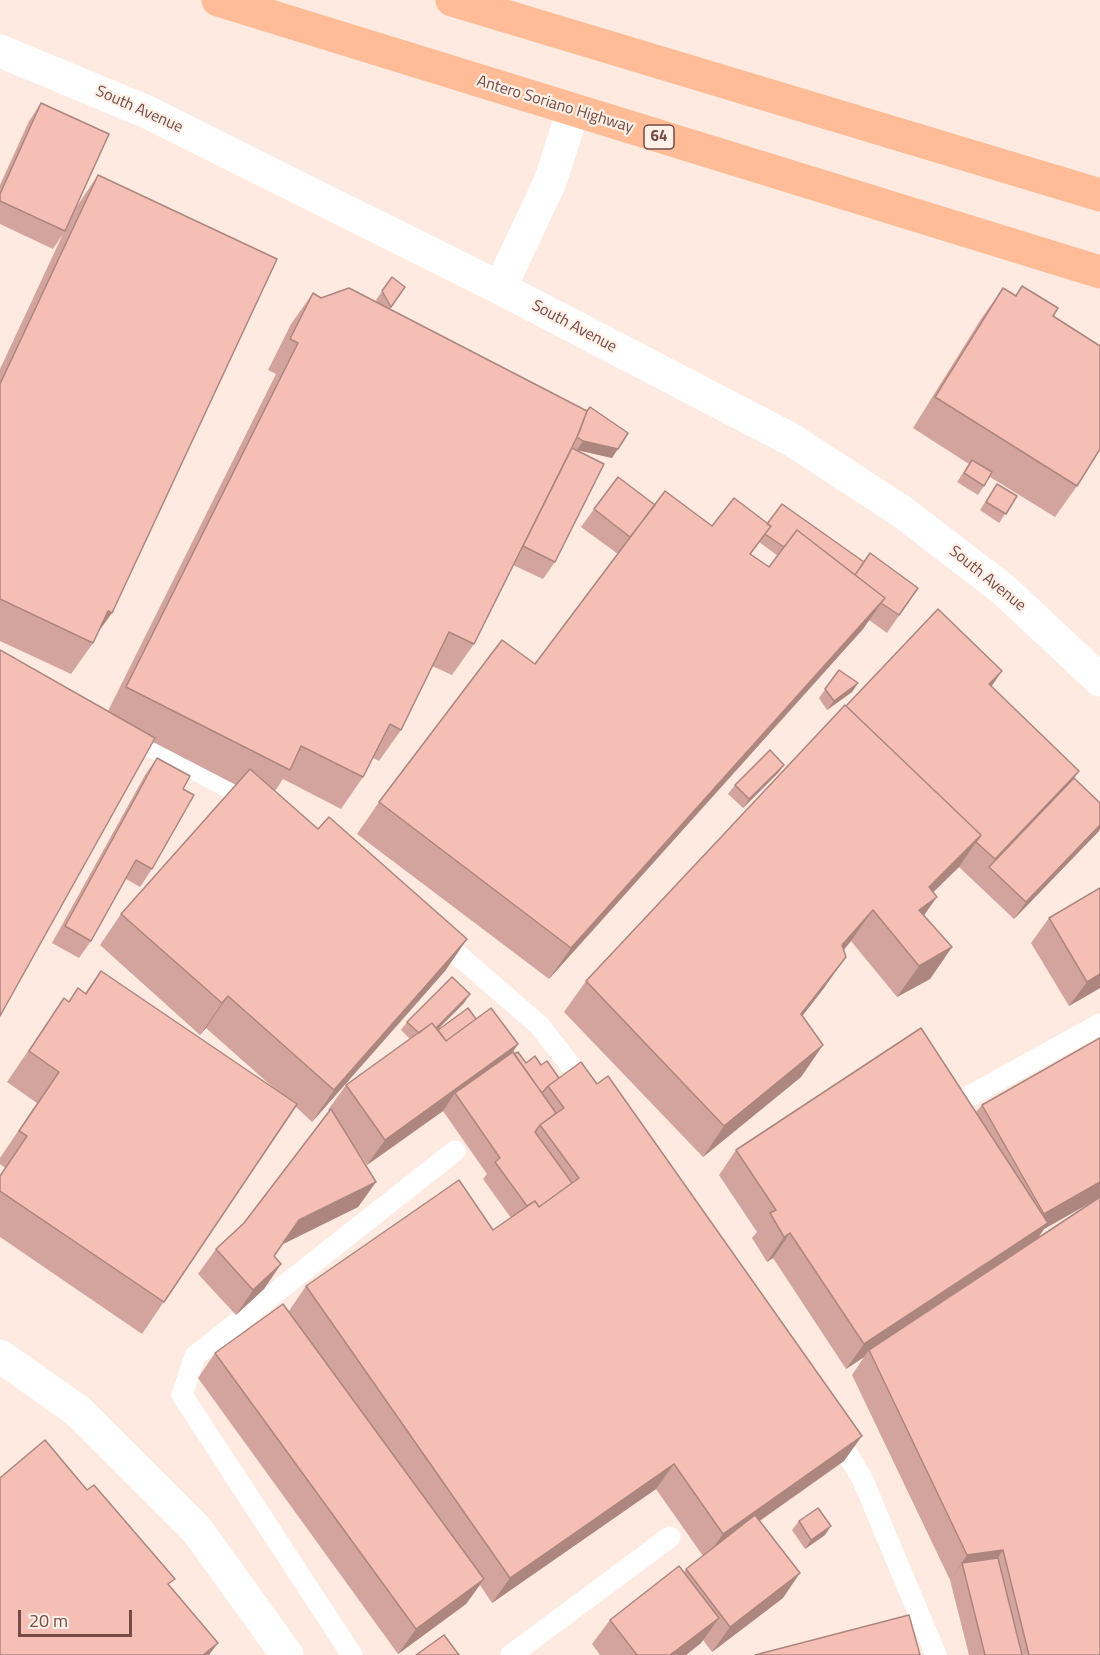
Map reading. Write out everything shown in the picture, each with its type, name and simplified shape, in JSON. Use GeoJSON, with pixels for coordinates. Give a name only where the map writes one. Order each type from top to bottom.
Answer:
{"type":"FeatureCollection","features":[{"type":"Feature","properties":{"kind":"main road","name":"Antero Soriano Highway"},"geometry":{"type":"LineString","coordinates":[[218,0],[1100,272]]}},
{"type":"Feature","properties":{"kind":"main road"},"geometry":{"type":"LineString","coordinates":[[452,0],[1100,195]]}},
{"type":"Feature","properties":{"kind":"street","name":"South Avenue"},"geometry":{"type":"LineString","coordinates":[[0,51],[147,112],[500,288],[792,440],[901,511],[1004,590],[1100,680]]}},
{"type":"Feature","properties":{"kind":"street"},"geometry":{"type":"LineString","coordinates":[[500,288],[550,182],[573,111]]}},
{"type":"Feature","properties":{"kind":"street"},"geometry":{"type":"LineString","coordinates":[[0,1356],[78,1412],[197,1530],[287,1655]]}},
{"type":"Feature","properties":{"kind":"lane"},"geometry":{"type":"LineString","coordinates":[[108,724],[274,811]]}},
{"type":"Feature","properties":{"kind":"lane"},"geometry":{"type":"LineString","coordinates":[[422,924],[539,1025],[604,1110]]}},
{"type":"Feature","properties":{"kind":"lane"},"geometry":{"type":"LineString","coordinates":[[957,1103],[1100,1024]]}},
{"type":"Feature","properties":{"kind":"lane"},"geometry":{"type":"LineString","coordinates":[[352,1655],[182,1395],[195,1356],[455,1151]]}},
{"type":"Feature","properties":{"kind":"lane"},"geometry":{"type":"LineString","coordinates":[[825,1417],[862,1478],[936,1655]]}},
{"type":"Feature","properties":{"kind":"lane"},"geometry":{"type":"LineString","coordinates":[[511,1655],[670,1537]]}},
{"type":"Feature","properties":{"kind":"building"},"geometry":{"type":"Polygon","coordinates":[[[41,103],[109,134],[65,231],[0,201],[0,194],[41,103]]]}},
{"type":"Feature","properties":{"kind":"building"},"geometry":{"type":"Polygon","coordinates":[[[98,175],[277,259],[112,613],[108,611],[93,643],[0,599],[0,384],[98,175]]]}},
{"type":"Feature","properties":{"kind":"building"},"geometry":{"type":"Polygon","coordinates":[[[392,277],[405,287],[391,307],[382,291],[392,277]]]}},
{"type":"Feature","properties":{"kind":"building"},"geometry":{"type":"Polygon","coordinates":[[[1022,286],[1058,308],[1053,316],[1100,346],[1100,449],[1077,486],[935,397],[1003,288],[1016,296],[1022,286]]]}},
{"type":"Feature","properties":{"kind":"building"},"geometry":{"type":"Polygon","coordinates":[[[349,288],[587,411],[579,433],[474,644],[449,632],[401,730],[390,724],[363,777],[301,746],[290,770],[126,687],[298,343],[290,339],[313,293],[321,298],[349,288]]]}},
{"type":"Feature","properties":{"kind":"building"},"geometry":{"type":"Polygon","coordinates":[[[590,407],[628,433],[618,449],[583,441],[577,437],[590,407]]]}},
{"type":"Feature","properties":{"kind":"building"},"geometry":{"type":"Polygon","coordinates":[[[572,448],[604,464],[555,562],[523,546],[572,448]]]}},
{"type":"Feature","properties":{"kind":"building"},"geometry":{"type":"Polygon","coordinates":[[[972,460],[992,472],[984,486],[964,473],[972,460]]]}},
{"type":"Feature","properties":{"kind":"building"},"geometry":{"type":"Polygon","coordinates":[[[618,477],[655,505],[630,537],[594,509],[618,477]]]}},
{"type":"Feature","properties":{"kind":"building"},"geometry":{"type":"Polygon","coordinates":[[[997,484],[1017,496],[1006,514],[986,502],[997,484]]]}},
{"type":"Feature","properties":{"kind":"building"},"geometry":{"type":"Polygon","coordinates":[[[665,491],[712,526],[734,498],[771,526],[750,554],[769,567],[797,530],[885,598],[571,948],[379,802],[502,640],[535,664],[665,491]]]}},
{"type":"Feature","properties":{"kind":"building"},"geometry":{"type":"Polygon","coordinates":[[[782,504],[864,562],[855,575],[797,530],[784,547],[765,534],[771,526],[767,524],[782,504]]]}},
{"type":"Feature","properties":{"kind":"building"},"geometry":{"type":"Polygon","coordinates":[[[870,553],[918,588],[899,615],[881,603],[885,598],[855,575],[870,553]]]}},
{"type":"Feature","properties":{"kind":"building"},"geometry":{"type":"Polygon","coordinates":[[[938,609],[1002,671],[989,684],[1079,771],[995,859],[976,842],[981,835],[846,706],[938,609]]]}},
{"type":"Feature","properties":{"kind":"building"},"geometry":{"type":"Polygon","coordinates":[[[0,650],[155,738],[0,1016],[0,650]]]}},
{"type":"Feature","properties":{"kind":"building"},"geometry":{"type":"Polygon","coordinates":[[[839,670],[858,683],[834,701],[825,689],[839,670]]]}},
{"type":"Feature","properties":{"kind":"building"},"geometry":{"type":"Polygon","coordinates":[[[845,705],[981,835],[929,887],[937,897],[919,910],[952,947],[919,966],[873,910],[842,945],[846,957],[801,1014],[823,1045],[724,1126],[586,981],[845,705]]]}},
{"type":"Feature","properties":{"kind":"building"},"geometry":{"type":"Polygon","coordinates":[[[770,750],[784,765],[749,799],[735,785],[770,750]]]}},
{"type":"Feature","properties":{"kind":"building"},"geometry":{"type":"Polygon","coordinates":[[[157,758],[190,776],[183,789],[194,795],[152,869],[136,860],[91,941],[65,926],[157,758]]]}},
{"type":"Feature","properties":{"kind":"building"},"geometry":{"type":"Polygon","coordinates":[[[250,769],[318,829],[329,817],[467,939],[334,1090],[228,996],[222,1003],[121,914],[250,769]]]}},
{"type":"Feature","properties":{"kind":"building"},"geometry":{"type":"Polygon","coordinates":[[[1074,778],[1100,803],[1100,825],[1026,902],[989,867],[1074,778]]]}},
{"type":"Feature","properties":{"kind":"building"},"geometry":{"type":"Polygon","coordinates":[[[1100,888],[1100,974],[1087,982],[1049,918],[1100,888]]]}},
{"type":"Feature","properties":{"kind":"building"},"geometry":{"type":"Polygon","coordinates":[[[101,971],[297,1104],[164,1302],[0,1191],[0,1176],[27,1136],[19,1131],[59,1072],[29,1051],[64,998],[69,1002],[78,988],[86,994],[101,971]]]}},
{"type":"Feature","properties":{"kind":"building"},"geometry":{"type":"Polygon","coordinates":[[[452,977],[470,994],[436,1028],[432,1023],[419,1033],[407,1022],[452,977]]]}},
{"type":"Feature","properties":{"kind":"building"},"geometry":{"type":"Polygon","coordinates":[[[468,1008],[476,1019],[446,1041],[438,1030],[468,1008]]]}},
{"type":"Feature","properties":{"kind":"building"},"geometry":{"type":"Polygon","coordinates":[[[491,1008],[518,1044],[385,1140],[346,1085],[432,1023],[446,1041],[491,1008]]]}},
{"type":"Feature","properties":{"kind":"building"},"geometry":{"type":"Polygon","coordinates":[[[921,1028],[1048,1223],[864,1344],[790,1233],[784,1237],[770,1213],[776,1210],[736,1150],[921,1028]]]}},
{"type":"Feature","properties":{"kind":"building"},"geometry":{"type":"Polygon","coordinates":[[[1100,1038],[1100,1182],[1044,1214],[982,1105],[1100,1038]]]}},
{"type":"Feature","properties":{"kind":"building"},"geometry":{"type":"Polygon","coordinates":[[[513,1052],[556,1113],[540,1125],[535,1132],[572,1183],[539,1207],[535,1201],[527,1206],[495,1162],[500,1158],[455,1093],[513,1052]]]}},
{"type":"Feature","properties":{"kind":"building"},"geometry":{"type":"Polygon","coordinates":[[[518,1052],[526,1063],[535,1056],[541,1065],[547,1061],[559,1078],[542,1093],[514,1054],[518,1052]]]}},
{"type":"Feature","properties":{"kind":"building"},"geometry":{"type":"Polygon","coordinates":[[[581,1062],[597,1084],[608,1076],[862,1436],[723,1534],[674,1464],[510,1578],[306,1286],[459,1180],[493,1230],[535,1201],[539,1207],[579,1178],[540,1125],[564,1108],[548,1086],[581,1062]]]}},
{"type":"Feature","properties":{"kind":"building"},"geometry":{"type":"Polygon","coordinates":[[[331,1109],[376,1182],[299,1220],[274,1256],[281,1264],[253,1290],[216,1249],[244,1223],[331,1109]]]}},
{"type":"Feature","properties":{"kind":"building"},"geometry":{"type":"Polygon","coordinates":[[[1100,1197],[1100,1655],[1029,1655],[1003,1550],[967,1555],[869,1350],[1100,1197]]]}},
{"type":"Feature","properties":{"kind":"building"},"geometry":{"type":"Polygon","coordinates":[[[283,1304],[484,1579],[416,1629],[215,1353],[283,1304]]]}},
{"type":"Feature","properties":{"kind":"building"},"geometry":{"type":"Polygon","coordinates":[[[45,1440],[87,1490],[94,1485],[175,1579],[168,1584],[218,1643],[203,1655],[0,1655],[0,1478],[45,1440]]]}},
{"type":"Feature","properties":{"kind":"building"},"geometry":{"type":"Polygon","coordinates":[[[818,1508],[831,1526],[811,1540],[799,1521],[818,1508]]]}},
{"type":"Feature","properties":{"kind":"building"},"geometry":{"type":"Polygon","coordinates":[[[755,1515],[800,1573],[730,1627],[686,1569],[755,1515]]]}},
{"type":"Feature","properties":{"kind":"building"},"geometry":{"type":"Polygon","coordinates":[[[998,1558],[1022,1655],[985,1655],[962,1563],[998,1558]]]}},
{"type":"Feature","properties":{"kind":"building"},"geometry":{"type":"Polygon","coordinates":[[[679,1566],[719,1618],[670,1655],[637,1655],[610,1620],[679,1566]]]}},
{"type":"Feature","properties":{"kind":"building"},"geometry":{"type":"Polygon","coordinates":[[[909,1615],[920,1655],[755,1655],[909,1615]]]}},
{"type":"Feature","properties":{"kind":"building"},"geometry":{"type":"Polygon","coordinates":[[[444,1635],[459,1655],[416,1655],[444,1635]]]}}]}
